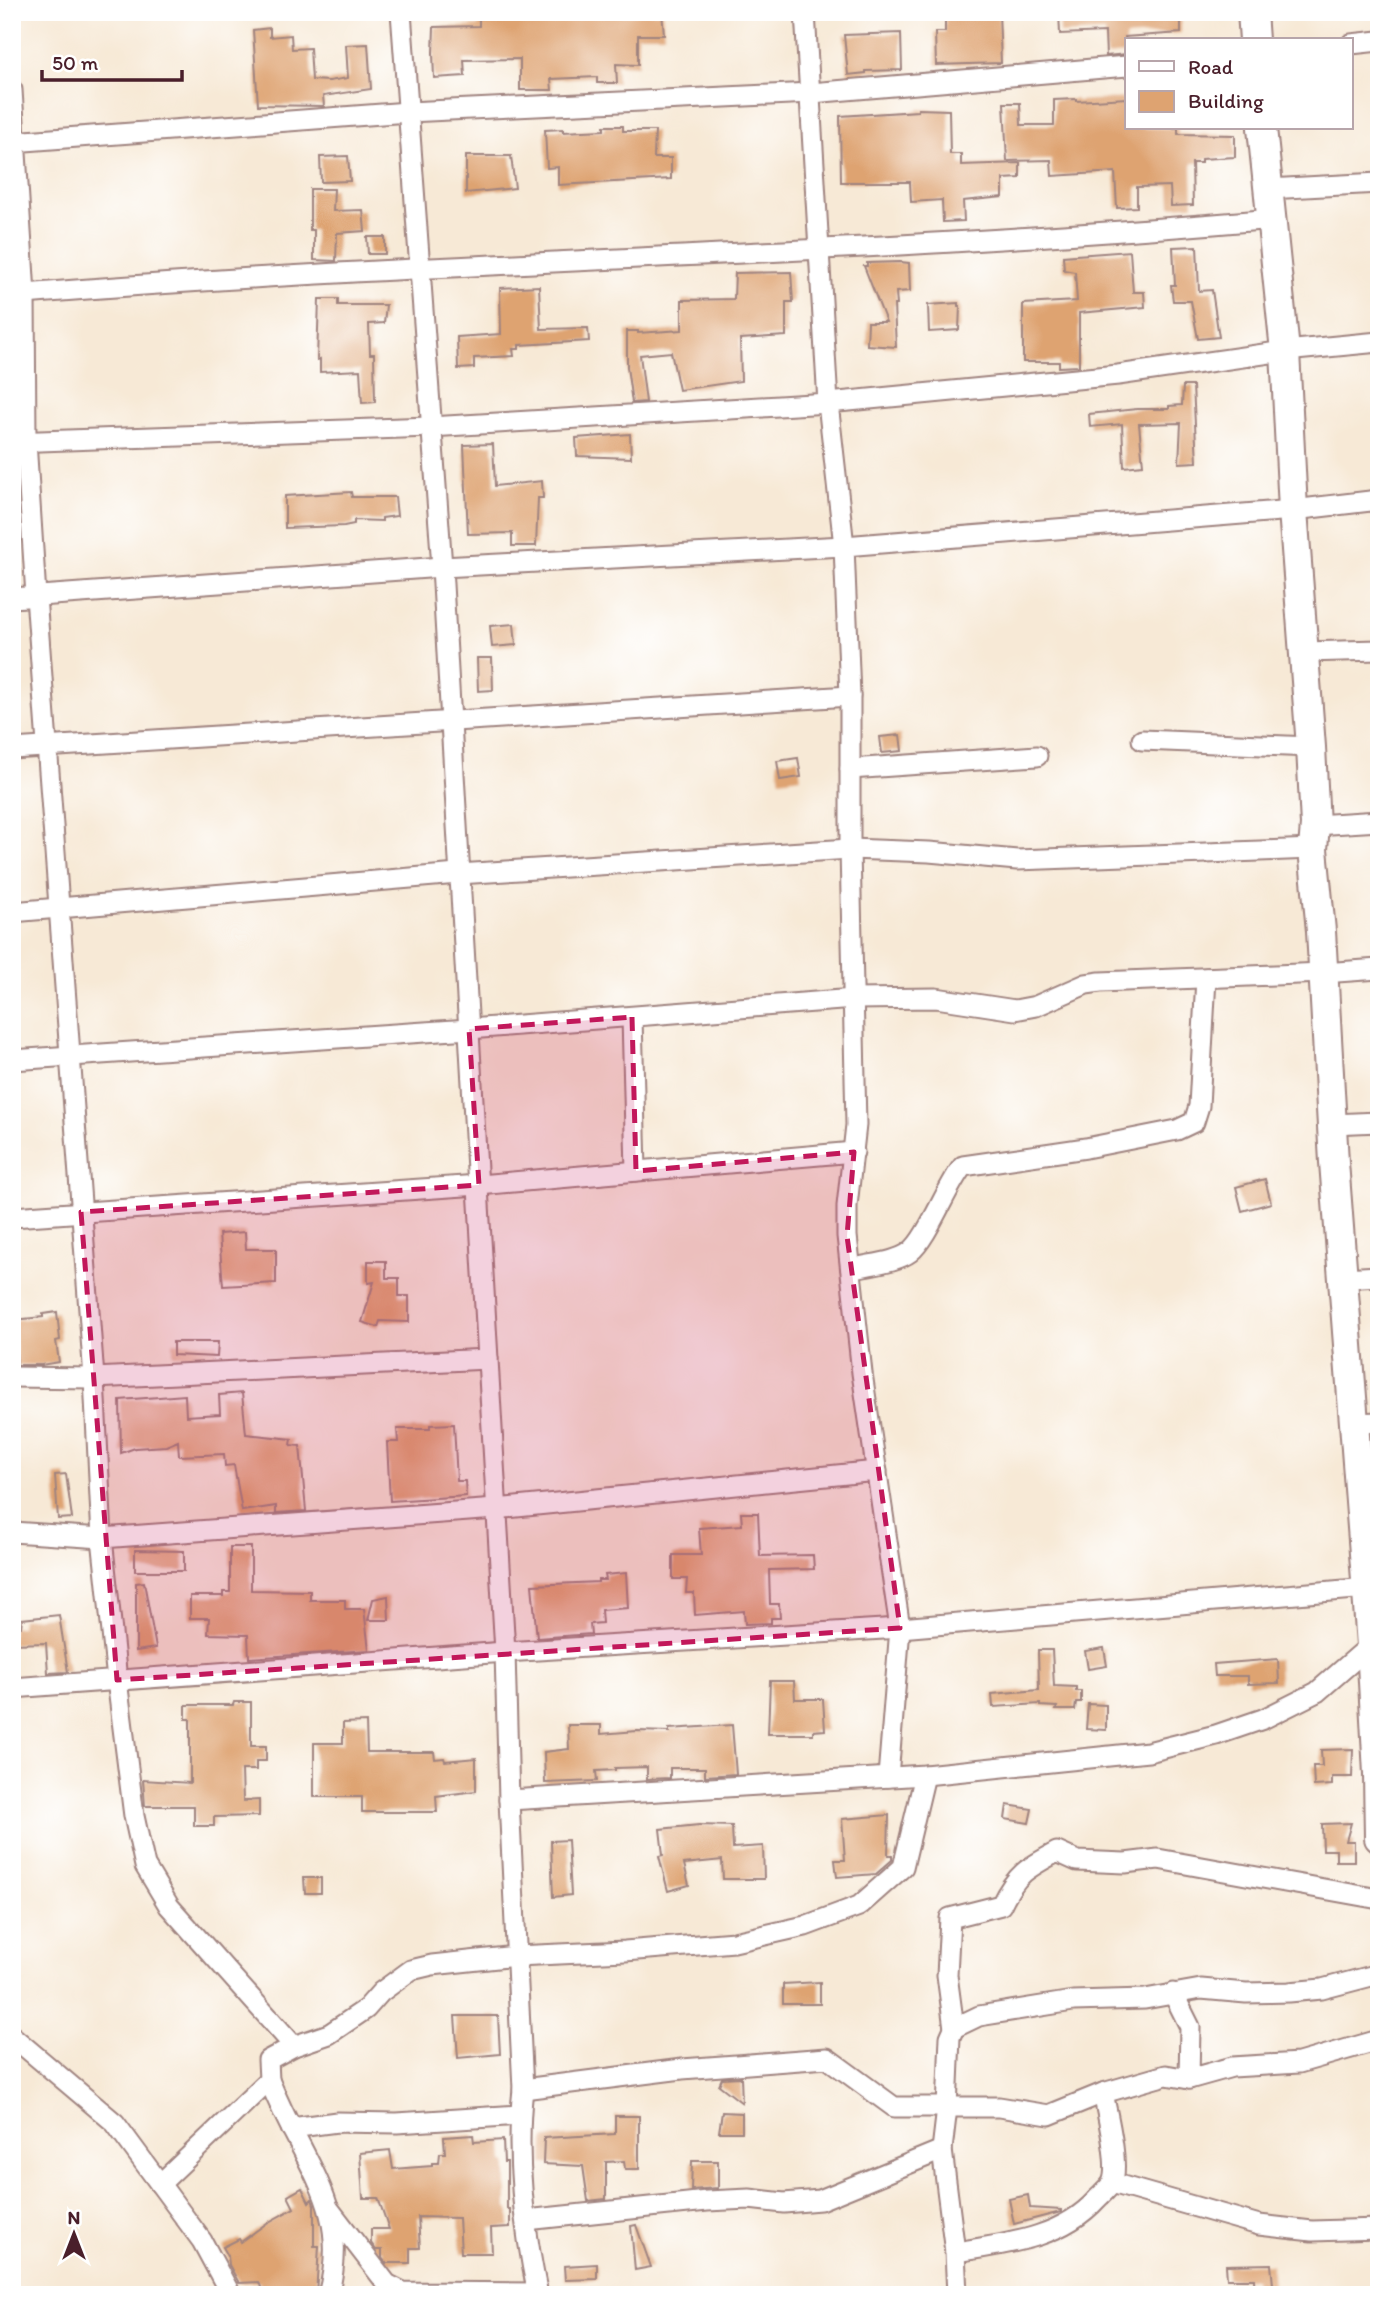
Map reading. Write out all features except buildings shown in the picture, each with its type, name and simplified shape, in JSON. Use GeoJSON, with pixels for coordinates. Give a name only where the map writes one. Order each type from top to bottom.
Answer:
{"type":"FeatureCollection","features":[{"type":"Feature","properties":{"kind":"main road"},"geometry":{"type":"LineString","coordinates":[[1252,12],[1254,38]]}},
{"type":"Feature","properties":{"kind":"main road"},"geometry":{"type":"LineString","coordinates":[[1262,130],[1285,351],[1343,1278],[1367,1423],[1373,1588],[1371,1645],[1378,1746],[1379,1838]]}},
{"type":"Feature","properties":{"kind":"street"},"geometry":{"type":"LineString","coordinates":[[330,2210],[387,2284],[403,2292],[538,2294],[526,2230],[519,2166],[523,2089],[505,1652],[442,567],[401,12]]}},
{"type":"Feature","properties":{"kind":"street"},"geometry":{"type":"LineString","coordinates":[[805,12],[828,403],[844,546],[850,696],[850,849],[856,1125],[847,1206],[847,1236],[862,1373],[900,1628],[888,1777]]}},
{"type":"Feature","properties":{"kind":"street"},"geometry":{"type":"LineString","coordinates":[[1352,44],[1379,41]]}},
{"type":"Feature","properties":{"kind":"street"},"geometry":{"type":"LineString","coordinates":[[14,142],[408,112],[811,93],[1125,66]]}},
{"type":"Feature","properties":{"kind":"street"},"geometry":{"type":"LineString","coordinates":[[12,90],[19,295],[19,441],[36,596],[94,1378],[102,1538],[134,1816],[145,1867],[169,1906],[294,2046]]}},
{"type":"Feature","properties":{"kind":"street"},"geometry":{"type":"LineString","coordinates":[[1268,189],[1379,183]]}},
{"type":"Feature","properties":{"kind":"street"},"geometry":{"type":"LineString","coordinates":[[19,295],[419,267],[1112,233],[1273,219]]}},
{"type":"Feature","properties":{"kind":"street"},"geometry":{"type":"LineString","coordinates":[[19,441],[430,427],[828,403],[1118,375],[1285,351],[1379,342]]}},
{"type":"Feature","properties":{"kind":"street"},"geometry":{"type":"LineString","coordinates":[[12,598],[442,567],[844,546],[1293,510],[1379,500]]}},
{"type":"Feature","properties":{"kind":"street"},"geometry":{"type":"LineString","coordinates":[[1305,652],[1379,650]]}},
{"type":"Feature","properties":{"kind":"street"},"geometry":{"type":"LineString","coordinates":[[12,749],[850,696]]}},
{"type":"Feature","properties":{"kind":"street"},"geometry":{"type":"LineString","coordinates":[[1142,740],[1311,747]]}},
{"type":"Feature","properties":{"kind":"street"},"geometry":{"type":"LineString","coordinates":[[850,769],[1037,757]]}},
{"type":"Feature","properties":{"kind":"street"},"geometry":{"type":"LineString","coordinates":[[12,912],[458,874],[850,849],[929,852],[1017,860],[1314,837],[1379,821]]}},
{"type":"Feature","properties":{"kind":"street"},"geometry":{"type":"LineString","coordinates":[[12,1060],[469,1029],[854,999],[936,998],[1015,1010],[1036,1006],[1074,989],[1100,982],[1379,969]]}},
{"type":"Feature","properties":{"kind":"street"},"geometry":{"type":"LineString","coordinates":[[850,1269],[910,1252],[920,1240],[963,1166],[1086,1148],[1177,1130],[1194,1122],[1199,1106],[1206,978]]}},
{"type":"Feature","properties":{"kind":"street"},"geometry":{"type":"LineString","coordinates":[[632,1017],[636,1171]]}},
{"type":"Feature","properties":{"kind":"street"},"geometry":{"type":"LineString","coordinates":[[1332,1124],[1379,1122]]}},
{"type":"Feature","properties":{"kind":"street"},"geometry":{"type":"LineString","coordinates":[[12,1217],[478,1185],[854,1152]]}},
{"type":"Feature","properties":{"kind":"street"},"geometry":{"type":"LineString","coordinates":[[1343,1278],[1379,1276]]}},
{"type":"Feature","properties":{"kind":"street"},"geometry":{"type":"LineString","coordinates":[[12,1377],[94,1378],[488,1359]]}},
{"type":"Feature","properties":{"kind":"street"},"geometry":{"type":"LineString","coordinates":[[12,1532],[102,1538],[496,1509],[877,1471]]}},
{"type":"Feature","properties":{"kind":"street"},"geometry":{"type":"LineString","coordinates":[[12,1688],[505,1652],[900,1628],[1373,1588]]}},
{"type":"Feature","properties":{"kind":"street"},"geometry":{"type":"LineString","coordinates":[[509,1800],[925,1775],[1149,1752],[1216,1735],[1263,1718],[1317,1692],[1371,1645]]}},
{"type":"Feature","properties":{"kind":"street"},"geometry":{"type":"LineString","coordinates":[[328,2295],[334,2262],[334,2232],[330,2210],[322,2187],[269,2080],[268,2060],[294,2046],[329,2034],[366,2009],[381,1992],[411,1970],[432,1965],[516,1956],[734,1942],[805,1926],[859,1906],[903,1867],[925,1775]]}},
{"type":"Feature","properties":{"kind":"street"},"geometry":{"type":"LineString","coordinates":[[957,2295],[955,2252],[942,2150],[950,2038],[954,2028],[947,1975],[950,1919],[1001,1905],[1012,1882],[1032,1865],[1057,1852],[1077,1861],[1125,1863],[1158,1859],[1379,1899]]}},
{"type":"Feature","properties":{"kind":"street"},"geometry":{"type":"LineString","coordinates":[[954,2028],[979,2016],[1073,2001],[1145,1999],[1201,1990],[1289,1992],[1322,1989],[1379,1974]]}},
{"type":"Feature","properties":{"kind":"street"},"geometry":{"type":"LineString","coordinates":[[1173,1993],[1190,2027],[1189,2079]]}},
{"type":"Feature","properties":{"kind":"street"},"geometry":{"type":"LineString","coordinates":[[12,2036],[115,2123],[202,2241],[231,2295]]}},
{"type":"Feature","properties":{"kind":"street"},"geometry":{"type":"LineString","coordinates":[[523,2089],[682,2069],[827,2058],[894,2107],[999,2107],[1049,2115],[1103,2093],[1166,2076],[1189,2079],[1232,2067],[1299,2063],[1379,2040]]}},
{"type":"Feature","properties":{"kind":"street"},"geometry":{"type":"LineString","coordinates":[[160,2185],[269,2080]]}},
{"type":"Feature","properties":{"kind":"street"},"geometry":{"type":"LineString","coordinates":[[955,2252],[1038,2236],[1069,2223],[1092,2205],[1112,2183],[1115,2161],[1103,2093]]}},
{"type":"Feature","properties":{"kind":"street"},"geometry":{"type":"LineString","coordinates":[[291,2128],[337,2122],[397,2123],[520,2115]]}},
{"type":"Feature","properties":{"kind":"street"},"geometry":{"type":"LineString","coordinates":[[526,2220],[707,2201],[749,2199],[784,2203],[820,2200],[942,2150]]}},
{"type":"Feature","properties":{"kind":"street"},"geometry":{"type":"LineString","coordinates":[[1112,2183],[1259,2225],[1312,2231],[1379,2229]]}},
{"type":"Feature","properties":{"kind":"highlighted area"},"geometry":{"type":"Polygon","coordinates":[[[632,1017],[636,1171],[854,1152],[847,1236],[900,1628],[117,1680],[81,1212],[479,1185],[469,1029],[632,1017]]]}}]}
